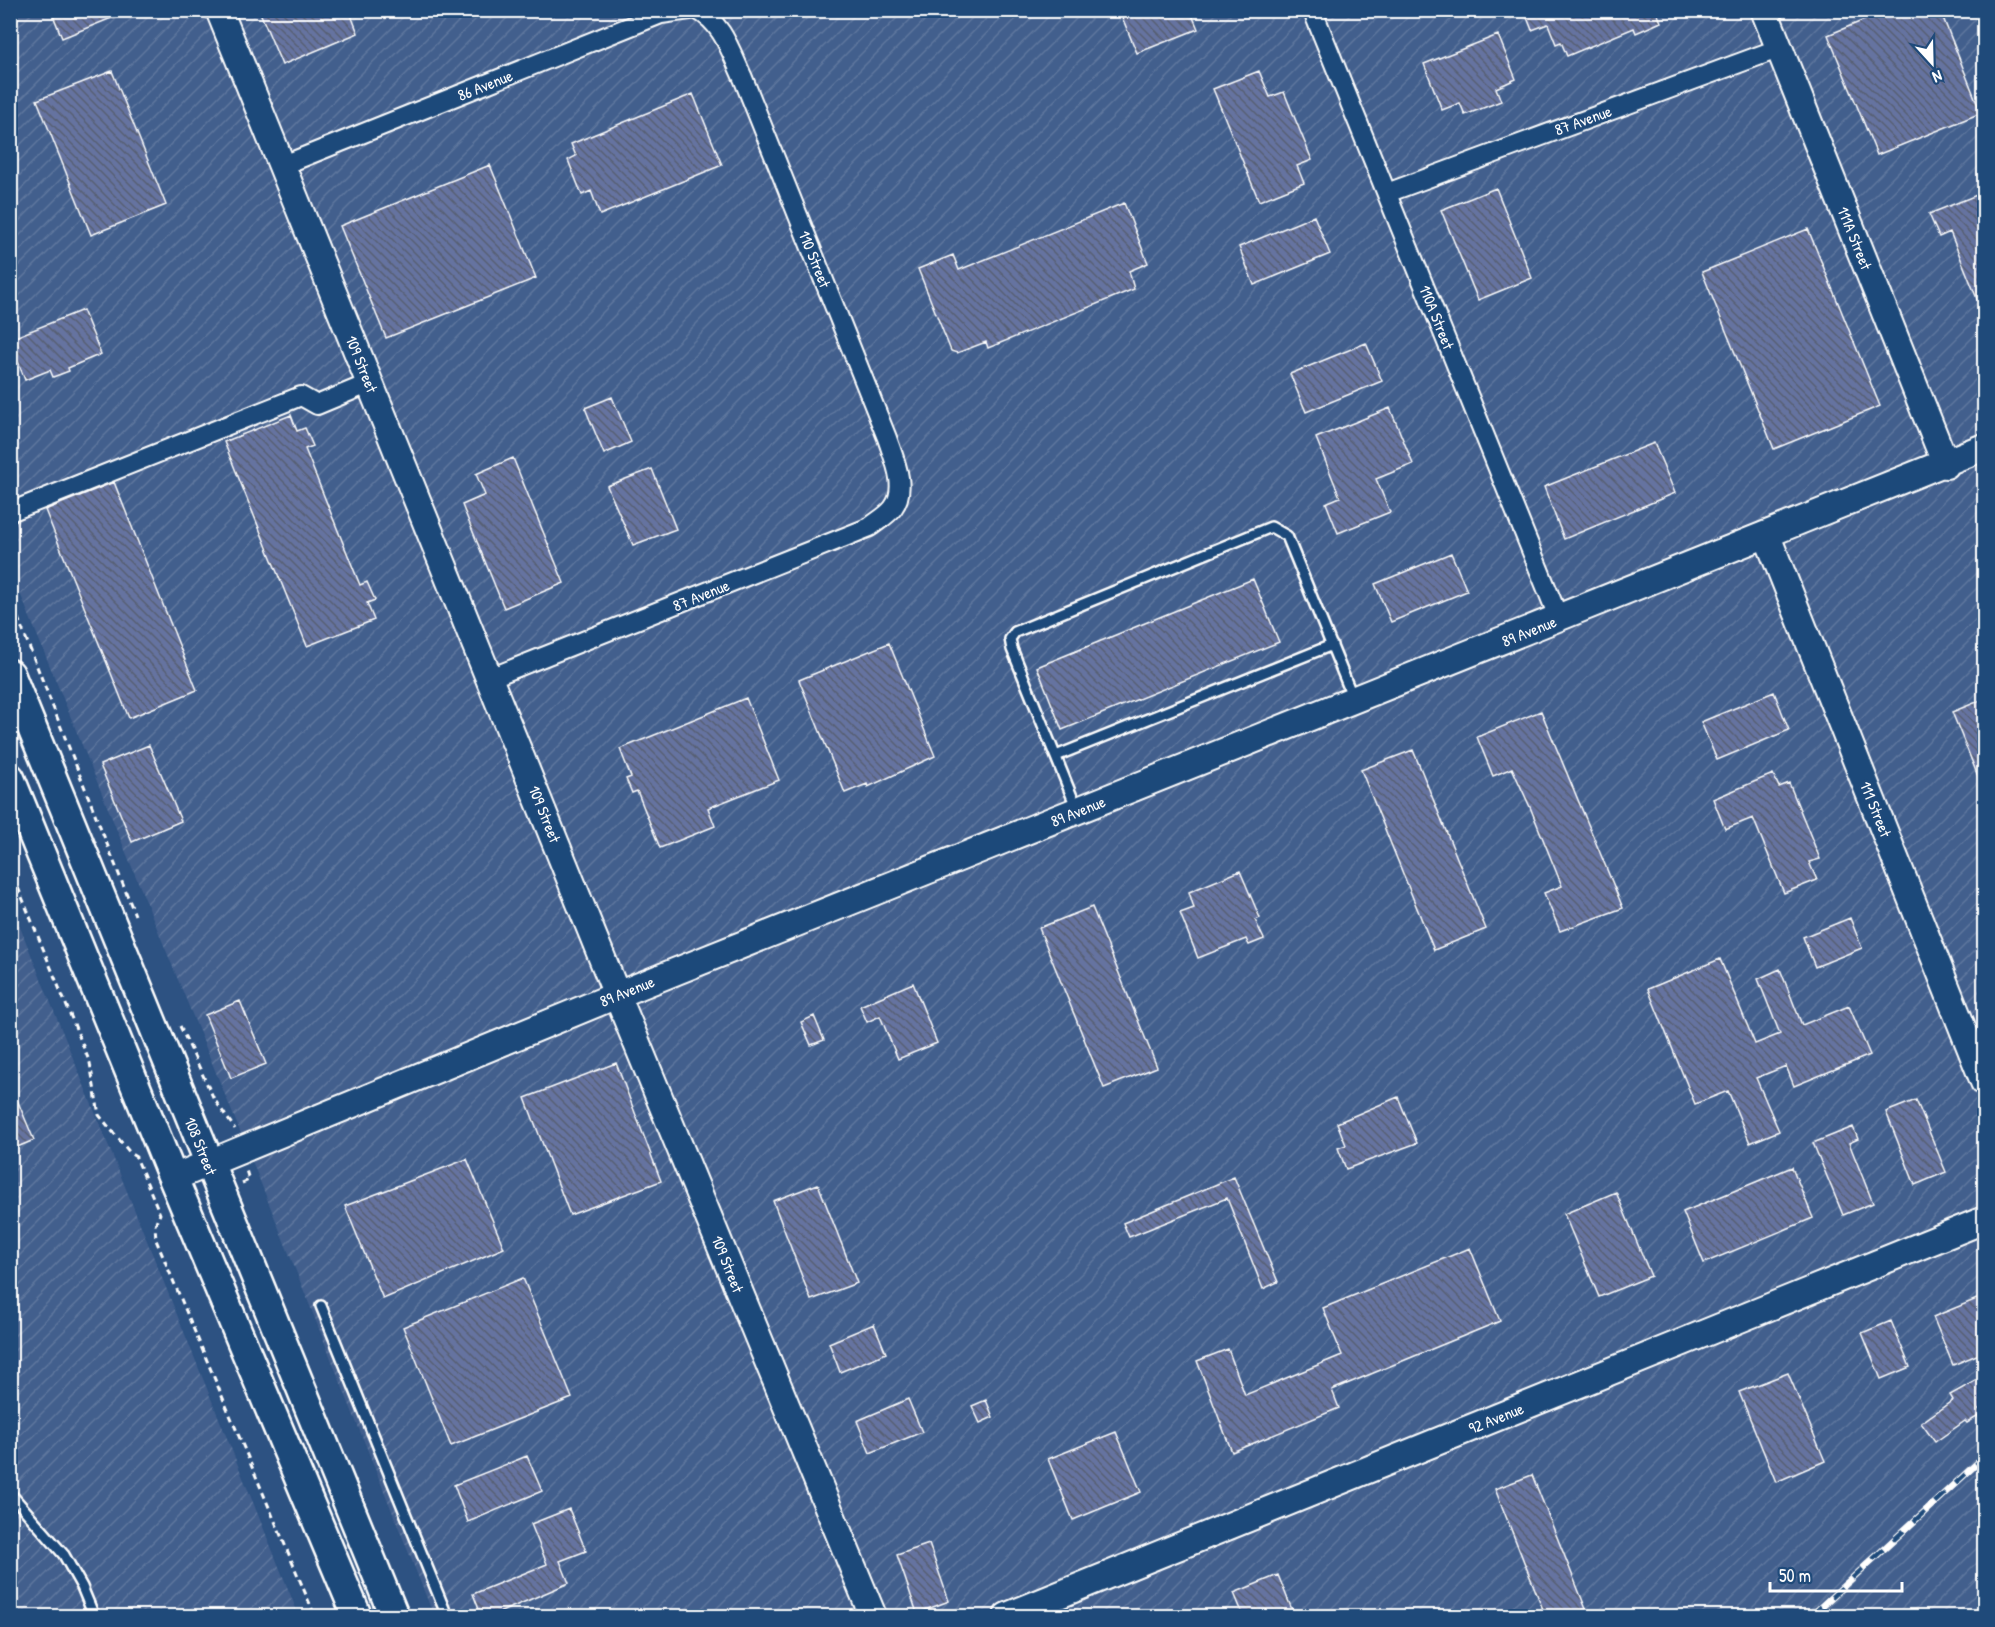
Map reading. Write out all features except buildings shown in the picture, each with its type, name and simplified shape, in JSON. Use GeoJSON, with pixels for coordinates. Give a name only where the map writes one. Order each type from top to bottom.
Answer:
{"type":"FeatureCollection","features":[{"type":"Feature","properties":{"kind":"main road","name":"108 Street"},"geometry":{"type":"LineString","coordinates":[[10,674],[394,1617]]}},
{"type":"Feature","properties":{"kind":"main road"},"geometry":{"type":"LineString","coordinates":[[10,778],[173,1178],[357,1617]]}},
{"type":"Feature","properties":{"kind":"street","name":"109 Street"},"geometry":{"type":"LineString","coordinates":[[219,10],[617,995],[873,1617]]}},
{"type":"Feature","properties":{"kind":"street","name":"86 Avenue"},"geometry":{"type":"LineString","coordinates":[[281,166],[661,14],[690,10]]}},
{"type":"Feature","properties":{"kind":"street","name":"110 Street"},"geometry":{"type":"LineString","coordinates":[[696,10],[709,16],[719,27],[743,78],[887,438],[899,478],[898,494]]}},
{"type":"Feature","properties":{"kind":"street","name":"111A Street"},"geometry":{"type":"LineString","coordinates":[[1764,10],[1946,465]]}},
{"type":"Feature","properties":{"kind":"street","name":"110A Street"},"geometry":{"type":"LineString","coordinates":[[1314,14],[1559,619]]}},
{"type":"Feature","properties":{"kind":"street","name":"87 Avenue"},"geometry":{"type":"LineString","coordinates":[[1387,193],[1779,48]]}},
{"type":"Feature","properties":{"kind":"street"},"geometry":{"type":"LineString","coordinates":[[10,512],[301,396],[317,405],[370,383]]}},
{"type":"Feature","properties":{"kind":"street","name":"89 Avenue"},"geometry":{"type":"LineString","coordinates":[[173,1178],[617,995],[1946,465],[1984,447]]}},
{"type":"Feature","properties":{"kind":"street","name":"87 Avenue"},"geometry":{"type":"LineString","coordinates":[[490,678],[870,527],[893,508],[898,494]]}},
{"type":"Feature","properties":{"kind":"street","name":"111 Street"},"geometry":{"type":"LineString","coordinates":[[1767,536],[1984,1082]]}},
{"type":"Feature","properties":{"kind":"street","name":"92 Avenue"},"geometry":{"type":"LineString","coordinates":[[1007,1617],[1984,1220]]}},
{"type":"Feature","properties":{"kind":"lane"},"geometry":{"type":"LineString","coordinates":[[1078,811],[1012,649],[1010,639],[1015,632],[1271,527],[1287,536],[1354,700]]}},
{"type":"Feature","properties":{"kind":"lane"},"geometry":{"type":"LineString","coordinates":[[1056,756],[1332,645]]}},
{"type":"Feature","properties":{"kind":"lane"},"geometry":{"type":"LineString","coordinates":[[321,1306],[447,1617]]}},
{"type":"Feature","properties":{"kind":"lane"},"geometry":{"type":"LineString","coordinates":[[12,1495],[35,1525],[64,1556],[82,1587],[94,1617]]}},
{"type":"Feature","properties":{"kind":"path"},"geometry":{"type":"LineString","coordinates":[[10,868],[90,1063],[99,1115],[130,1154],[136,1157],[160,1214],[155,1225],[156,1240],[315,1617]]}},
{"type":"Feature","properties":{"kind":"shaded area"},"geometry":{"type":"Polygon","coordinates":[[[10,11],[1984,11],[1984,1616],[434,1616],[246,1146],[11,571],[10,11]]]}},
{"type":"Feature","properties":{"kind":"shaded area"},"geometry":{"type":"Polygon","coordinates":[[[11,905],[299,1616],[11,1616],[11,905]]]}},
{"type":"Feature","properties":{"kind":"railway"},"geometry":{"type":"LineString","coordinates":[[1811,1616],[1984,1457]]}}]}
